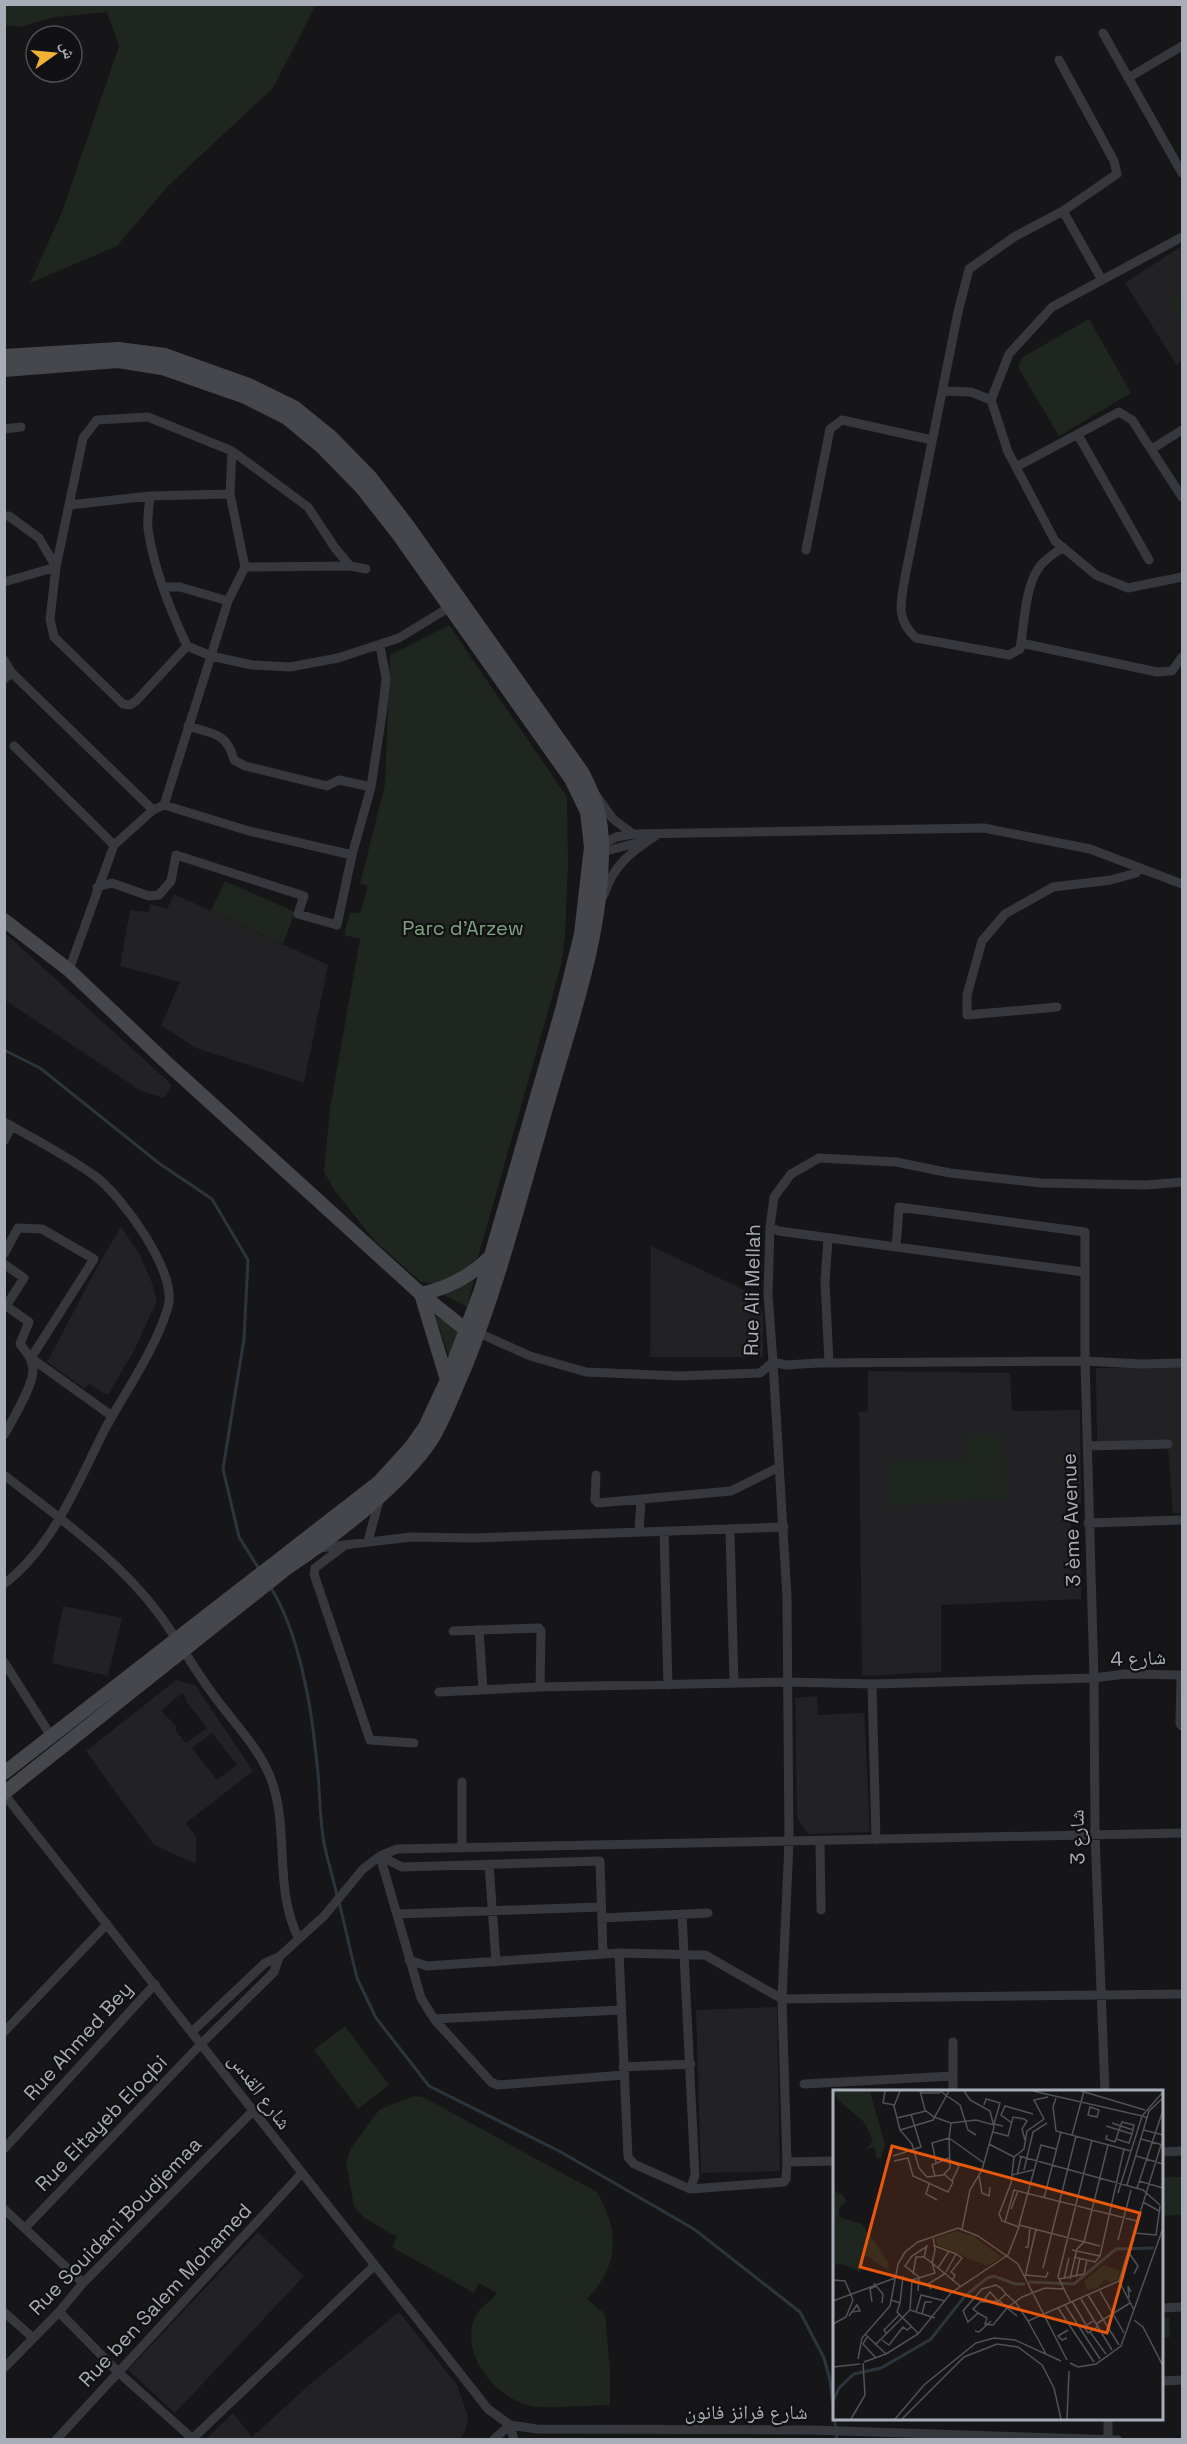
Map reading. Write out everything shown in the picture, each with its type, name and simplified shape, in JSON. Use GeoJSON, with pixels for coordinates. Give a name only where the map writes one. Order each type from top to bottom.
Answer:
{"type":"FeatureCollection","features":[{"type":"Feature","properties":{"kind":"main road"},"geometry":{"type":"LineString","coordinates":[[4,356],[118,349],[165,355],[249,385],[294,407],[331,438],[371,478],[571,779],[587,812],[596,847],[580,934],[562,1010],[491,1256],[473,1331],[433,1436],[422,1454],[381,1494],[317,1548],[285,1563]]}},
{"type":"Feature","properties":{"kind":"main road"},"geometry":{"type":"LineString","coordinates":[[4,370],[118,361],[162,368],[245,397],[287,418],[322,447],[362,487],[455,604],[582,772],[599,808],[593,937],[574,1013],[493,1294],[447,1380],[425,1427],[398,1463],[285,1563],[248,1591],[176,1638],[4,1773]]}},
{"type":"Feature","properties":{"kind":"main road"},"geometry":{"type":"LineString","coordinates":[[4,920],[69,970],[178,1073],[422,1294],[473,1331]]}},
{"type":"Feature","properties":{"kind":"main road"},"geometry":{"type":"LineString","coordinates":[[422,1294],[459,1280],[477,1270],[491,1256]]}},
{"type":"Feature","properties":{"kind":"main road"},"geometry":{"type":"LineString","coordinates":[[422,1294],[447,1380]]}},
{"type":"Feature","properties":{"kind":"main road"},"geometry":{"type":"LineString","coordinates":[[4,1793],[184,1650],[248,1591]]}},
{"type":"Feature","properties":{"kind":"street"},"geometry":{"type":"LineString","coordinates":[[1103,33],[1182,173]]}},
{"type":"Feature","properties":{"kind":"street"},"geometry":{"type":"LineString","coordinates":[[1128,78],[1182,46]]}},
{"type":"Feature","properties":{"kind":"street"},"geometry":{"type":"LineString","coordinates":[[1059,60],[1114,161],[1117,174],[1063,211],[1014,237],[969,269],[932,440],[900,610],[905,628],[916,638],[1009,655],[1020,649],[1028,598],[1036,570],[1046,559],[1063,547]]}},
{"type":"Feature","properties":{"kind":"street"},"geometry":{"type":"LineString","coordinates":[[1063,211],[1102,280]]}},
{"type":"Feature","properties":{"kind":"street"},"geometry":{"type":"LineString","coordinates":[[1182,237],[1052,306],[1009,354],[991,400],[1008,452],[1055,541],[1096,575],[1128,588],[1182,577]]}},
{"type":"Feature","properties":{"kind":"street"},"geometry":{"type":"LineString","coordinates":[[942,391],[971,392],[991,400]]}},
{"type":"Feature","properties":{"kind":"street"},"geometry":{"type":"LineString","coordinates":[[1016,467],[1119,412],[1132,420],[1182,497]]}},
{"type":"Feature","properties":{"kind":"street"},"geometry":{"type":"LineString","coordinates":[[187,645],[130,705],[123,704],[54,637],[50,619],[56,567],[83,438],[96,420],[148,417],[232,451],[308,507],[350,566]]}},
{"type":"Feature","properties":{"kind":"street"},"geometry":{"type":"LineString","coordinates":[[806,550],[830,429],[842,420],[932,440]]}},
{"type":"Feature","properties":{"kind":"street"},"geometry":{"type":"LineString","coordinates":[[4,429],[21,427]]}},
{"type":"Feature","properties":{"kind":"street"},"geometry":{"type":"LineString","coordinates":[[1152,449],[1182,430]]}},
{"type":"Feature","properties":{"kind":"street"},"geometry":{"type":"LineString","coordinates":[[1078,435],[1149,560]]}},
{"type":"Feature","properties":{"kind":"street"},"geometry":{"type":"LineString","coordinates":[[164,805],[228,601],[245,567],[230,494],[232,451]]}},
{"type":"Feature","properties":{"kind":"street"},"geometry":{"type":"LineString","coordinates":[[69,505],[150,496],[230,494]]}},
{"type":"Feature","properties":{"kind":"street"},"geometry":{"type":"LineString","coordinates":[[150,496],[148,528],[162,587],[187,645],[212,656],[252,665],[290,667],[338,658],[399,638],[455,604]]}},
{"type":"Feature","properties":{"kind":"street"},"geometry":{"type":"LineString","coordinates":[[4,516],[9,516],[39,538],[56,567]]}},
{"type":"Feature","properties":{"kind":"street"},"geometry":{"type":"LineString","coordinates":[[245,567],[350,566],[366,569]]}},
{"type":"Feature","properties":{"kind":"street"},"geometry":{"type":"LineString","coordinates":[[4,582],[56,567]]}},
{"type":"Feature","properties":{"kind":"street"},"geometry":{"type":"LineString","coordinates":[[162,587],[180,587],[228,601]]}},
{"type":"Feature","properties":{"kind":"street"},"geometry":{"type":"LineString","coordinates":[[1021,643],[1157,672],[1172,670],[1182,657]]}},
{"type":"Feature","properties":{"kind":"street"},"geometry":{"type":"LineString","coordinates":[[97,887],[112,883],[148,896],[159,895],[171,882],[176,855],[304,896],[298,914],[337,925],[352,855],[371,787],[386,678],[380,646]]}},
{"type":"Feature","properties":{"kind":"street"},"geometry":{"type":"LineString","coordinates":[[4,660],[8,676],[153,810]]}},
{"type":"Feature","properties":{"kind":"street"},"geometry":{"type":"LineString","coordinates":[[188,726],[223,737],[231,746],[234,760],[245,766],[327,786],[339,780],[371,787]]}},
{"type":"Feature","properties":{"kind":"street"},"geometry":{"type":"LineString","coordinates":[[14,746],[114,845]]}},
{"type":"Feature","properties":{"kind":"street"},"geometry":{"type":"LineString","coordinates":[[590,788],[613,819],[633,834]]}},
{"type":"Feature","properties":{"kind":"street"},"geometry":{"type":"LineString","coordinates":[[69,970],[114,845],[153,810],[164,805],[249,831],[352,855]]}},
{"type":"Feature","properties":{"kind":"street"},"geometry":{"type":"LineString","coordinates":[[596,847],[616,837],[633,834],[984,828],[1090,849],[1182,884]]}},
{"type":"Feature","properties":{"kind":"street"},"geometry":{"type":"LineString","coordinates":[[596,847],[610,850],[627,847],[658,834]]}},
{"type":"Feature","properties":{"kind":"street"},"geometry":{"type":"LineString","coordinates":[[593,937],[605,891],[613,872],[626,856],[658,834]]}},
{"type":"Feature","properties":{"kind":"street"},"geometry":{"type":"LineString","coordinates":[[1057,1007],[967,1015],[967,995],[982,941],[1005,914],[1053,887],[1111,880],[1136,873],[1140,868]]}},
{"type":"Feature","properties":{"kind":"street"},"geometry":{"type":"LineString","coordinates":[[4,1141],[8,1124],[96,1177],[129,1213],[156,1251],[165,1279],[169,1305],[152,1349],[112,1416],[54,1530],[20,1572],[4,1584]]}},
{"type":"Feature","properties":{"kind":"street","name":"Rue Ali Mellah"},"geometry":{"type":"LineString","coordinates":[[473,1331],[530,1356],[586,1372],[679,1376],[760,1373],[773,1362],[768,1294],[770,1227],[774,1197],[791,1174],[819,1158],[896,1162],[950,1173],[1041,1183],[1146,1185],[1182,1182]]}},
{"type":"Feature","properties":{"kind":"street","name":"3 ème Avenue"},"geometry":{"type":"LineString","coordinates":[[896,1247],[899,1207],[1085,1232],[1088,1523],[1094,1678]]}},
{"type":"Feature","properties":{"kind":"street"},"geometry":{"type":"LineString","coordinates":[[770,1227],[779,1231],[1084,1272]]}},
{"type":"Feature","properties":{"kind":"street"},"geometry":{"type":"LineString","coordinates":[[4,1254],[18,1228],[42,1229],[94,1259],[31,1358],[33,1371],[14,1420],[4,1435]]}},
{"type":"Feature","properties":{"kind":"street"},"geometry":{"type":"LineString","coordinates":[[828,1238],[825,1282],[829,1363]]}},
{"type":"Feature","properties":{"kind":"street"},"geometry":{"type":"LineString","coordinates":[[4,1264],[24,1278],[6,1306],[29,1322],[20,1344],[31,1358],[112,1416]]}},
{"type":"Feature","properties":{"kind":"street"},"geometry":{"type":"LineString","coordinates":[[619,1953],[628,2157],[634,2164],[690,2189],[779,2184],[786,2179],[782,1999],[789,1842],[788,1682],[784,1527],[778,1467],[773,1362],[786,1365],[1085,1361],[1141,1364],[1182,1363]]}},
{"type":"Feature","properties":{"kind":"street"},"geometry":{"type":"LineString","coordinates":[[1087,1446],[1168,1444]]}},
{"type":"Feature","properties":{"kind":"street"},"geometry":{"type":"LineString","coordinates":[[596,1475],[596,1503],[731,1491],[778,1467]]}},
{"type":"Feature","properties":{"kind":"street"},"geometry":{"type":"LineString","coordinates":[[4,1475],[60,1518],[120,1571],[158,1613],[213,1695],[264,1762],[272,1780],[278,1815],[285,1896],[293,1928],[299,1939]]}},
{"type":"Feature","properties":{"kind":"street"},"geometry":{"type":"LineString","coordinates":[[368,1541],[381,1494]]}},
{"type":"Feature","properties":{"kind":"street"},"geometry":{"type":"LineString","coordinates":[[639,1532],[641,1499]]}},
{"type":"Feature","properties":{"kind":"street"},"geometry":{"type":"LineString","coordinates":[[1088,1523],[1182,1520]]}},
{"type":"Feature","properties":{"kind":"street"},"geometry":{"type":"LineString","coordinates":[[317,1548],[411,1537],[474,1538],[664,1531],[730,1531],[784,1527]]}},
{"type":"Feature","properties":{"kind":"street"},"geometry":{"type":"LineString","coordinates":[[664,1531],[668,1685]]}},
{"type":"Feature","properties":{"kind":"street"},"geometry":{"type":"LineString","coordinates":[[730,1531],[734,1683]]}},
{"type":"Feature","properties":{"kind":"street"},"geometry":{"type":"LineString","coordinates":[[346,1544],[314,1571],[362,1718],[372,1742],[414,1743]]}},
{"type":"Feature","properties":{"kind":"street"},"geometry":{"type":"LineString","coordinates":[[453,1631],[539,1628],[541,1631],[540,1687]]}},
{"type":"Feature","properties":{"kind":"street"},"geometry":{"type":"LineString","coordinates":[[479,1630],[483,1690]]}},
{"type":"Feature","properties":{"kind":"street"},"geometry":{"type":"LineString","coordinates":[[4,1662],[51,1736]]}},
{"type":"Feature","properties":{"kind":"street","name":"شارع 4"},"geometry":{"type":"LineString","coordinates":[[439,1692],[540,1687],[788,1682],[872,1684],[1094,1678],[1125,1674],[1182,1675]]}},
{"type":"Feature","properties":{"kind":"street"},"geometry":{"type":"LineString","coordinates":[[1182,1675],[1180,1724],[1182,1726]]}},
{"type":"Feature","properties":{"kind":"street","name":"شارع 3"},"geometry":{"type":"LineString","coordinates":[[1094,1678],[1095,1834],[1105,2090]]}},
{"type":"Feature","properties":{"kind":"street"},"geometry":{"type":"LineString","coordinates":[[872,1684],[876,1839]]}},
{"type":"Feature","properties":{"kind":"street"},"geometry":{"type":"LineString","coordinates":[[462,1782],[462,1846]]}},
{"type":"Feature","properties":{"kind":"street","name":"شارع القدس"},"geometry":{"type":"LineString","coordinates":[[4,1793],[193,2031],[374,2266],[489,2409],[510,2426]]}},
{"type":"Feature","properties":{"kind":"street"},"geometry":{"type":"LineString","coordinates":[[193,2031],[265,1963],[279,1957],[324,1916],[363,1869],[380,1856],[397,1849],[1182,1833]]}},
{"type":"Feature","properties":{"kind":"street"},"geometry":{"type":"LineString","coordinates":[[820,1841],[820,1910]]}},
{"type":"Feature","properties":{"kind":"street"},"geometry":{"type":"LineString","coordinates":[[380,1856],[402,1867],[600,1861],[603,1954]]}},
{"type":"Feature","properties":{"kind":"street"},"geometry":{"type":"LineString","coordinates":[[380,1856],[421,1998],[434,2019],[490,2082],[498,2085],[691,2064]]}},
{"type":"Feature","properties":{"kind":"street"},"geometry":{"type":"LineString","coordinates":[[489,1864],[496,1962]]}},
{"type":"Feature","properties":{"kind":"street"},"geometry":{"type":"LineString","coordinates":[[397,1914],[601,1907]]}},
{"type":"Feature","properties":{"kind":"street"},"geometry":{"type":"LineString","coordinates":[[602,1918],[708,1912]]}},
{"type":"Feature","properties":{"kind":"street"},"geometry":{"type":"LineString","coordinates":[[682,1914],[696,2176],[690,2189]]}},
{"type":"Feature","properties":{"kind":"street"},"geometry":{"type":"LineString","coordinates":[[4,2032],[107,1924]]}},
{"type":"Feature","properties":{"kind":"street"},"geometry":{"type":"LineString","coordinates":[[409,1960],[427,1966],[619,1953],[705,1955],[782,1999],[1182,1994]]}},
{"type":"Feature","properties":{"kind":"street","name":"Rue Eltayeb Eloqbi"},"geometry":{"type":"LineString","coordinates":[[26,2227],[202,2043],[274,1972],[279,1957]]}},
{"type":"Feature","properties":{"kind":"street","name":"Rue Ahmed Bey"},"geometry":{"type":"LineString","coordinates":[[4,2149],[155,1984]]}},
{"type":"Feature","properties":{"kind":"street"},"geometry":{"type":"LineString","coordinates":[[434,2019],[621,2010]]}},
{"type":"Feature","properties":{"kind":"street"},"geometry":{"type":"LineString","coordinates":[[953,2042],[953,2090]]}},
{"type":"Feature","properties":{"kind":"street"},"geometry":{"type":"LineString","coordinates":[[804,2084],[953,2076]]}},
{"type":"Feature","properties":{"kind":"street","name":"Rue Souidani Boudjemaa"},"geometry":{"type":"LineString","coordinates":[[4,2368],[59,2312],[82,2283],[253,2111]]}},
{"type":"Feature","properties":{"kind":"street"},"geometry":{"type":"LineString","coordinates":[[1163,2152],[1182,2151]]}},
{"type":"Feature","properties":{"kind":"street"},"geometry":{"type":"LineString","coordinates":[[787,2162],[833,2161]]}},
{"type":"Feature","properties":{"kind":"street","name":"Rue ben Salem Mohamed"},"geometry":{"type":"LineString","coordinates":[[56,2439],[301,2174]]}},
{"type":"Feature","properties":{"kind":"street"},"geometry":{"type":"LineString","coordinates":[[4,2209],[26,2227],[82,2283]]}},
{"type":"Feature","properties":{"kind":"street"},"geometry":{"type":"LineString","coordinates":[[59,2312],[118,2372],[192,2439],[374,2266]]}},
{"type":"Feature","properties":{"kind":"street"},"geometry":{"type":"LineString","coordinates":[[1163,2308],[1182,2307]]}},
{"type":"Feature","properties":{"kind":"street"},"geometry":{"type":"LineString","coordinates":[[4,2312],[32,2337]]}},
{"type":"Feature","properties":{"kind":"street"},"geometry":{"type":"LineString","coordinates":[[1163,2381],[1182,2380]]}},
{"type":"Feature","properties":{"kind":"street"},"geometry":{"type":"LineString","coordinates":[[1108,2420],[1108,2439]]}},
{"type":"Feature","properties":{"kind":"street"},"geometry":{"type":"LineString","coordinates":[[493,2439],[510,2426],[514,2439]]}},
{"type":"Feature","properties":{"kind":"street","name":"شارع فرانز فانون"},"geometry":{"type":"LineString","coordinates":[[510,2426],[537,2429],[793,2435],[812,2430],[991,2438],[1118,2439]]}},
{"type":"Feature","properties":{"kind":"shaded area"},"geometry":{"type":"Polygon","coordinates":[[[1182,246],[1182,361],[1177,365],[1125,283],[1182,246]]]}},
{"type":"Feature","properties":{"kind":"shaded area"},"geometry":{"type":"Polygon","coordinates":[[[174,894],[328,965],[304,1083],[196,1048],[161,1025],[180,982],[120,966],[130,910],[149,912],[150,904],[167,909],[174,894]]]}},
{"type":"Feature","properties":{"kind":"shaded area"},"geometry":{"type":"Polygon","coordinates":[[[5,933],[172,1085],[164,1098],[141,1091],[5,1000],[5,933]]]}},
{"type":"Feature","properties":{"kind":"shaded area"},"geometry":{"type":"Polygon","coordinates":[[[121,1227],[139,1253],[157,1301],[133,1352],[108,1395],[89,1384],[84,1388],[47,1362],[121,1227]]]}},
{"type":"Feature","properties":{"kind":"shaded area"},"geometry":{"type":"Polygon","coordinates":[[[651,1246],[751,1293],[763,1313],[763,1357],[650,1357],[651,1246]]]}},
{"type":"Feature","properties":{"kind":"shaded area"},"geometry":{"type":"Polygon","coordinates":[[[1182,1367],[1182,1513],[1173,1513],[1168,1447],[1097,1442],[1096,1368],[1182,1367]]]}},
{"type":"Feature","properties":{"kind":"shaded area"},"geometry":{"type":"Polygon","coordinates":[[[868,1371],[1010,1373],[1012,1411],[1080,1410],[1081,1503],[1070,1505],[1072,1565],[1081,1565],[1081,1599],[941,1605],[941,1672],[862,1676],[859,1412],[868,1411],[868,1371]]]}},
{"type":"Feature","properties":{"kind":"shaded area"},"geometry":{"type":"Polygon","coordinates":[[[63,1606],[122,1618],[108,1676],[52,1663],[63,1606]]]}},
{"type":"Feature","properties":{"kind":"shaded area"},"geometry":{"type":"Polygon","coordinates":[[[176,1680],[195,1685],[253,1771],[186,1823],[196,1837],[196,1864],[154,1845],[86,1751],[176,1680]],[[182,1693],[161,1711],[177,1727],[175,1730],[186,1743],[207,1728],[182,1693]],[[212,1733],[192,1748],[217,1780],[237,1765],[212,1733]]]}},
{"type":"Feature","properties":{"kind":"shaded area"},"geometry":{"type":"Polygon","coordinates":[[[817,1696],[818,1715],[864,1713],[870,1832],[808,1834],[797,1818],[795,1698],[817,1696]]]}},
{"type":"Feature","properties":{"kind":"shaded area"},"geometry":{"type":"Polygon","coordinates":[[[777,2007],[780,2171],[701,2173],[696,2010],[777,2007]]]}},
{"type":"Feature","properties":{"kind":"shaded area"},"geometry":{"type":"Polygon","coordinates":[[[258,2232],[304,2276],[175,2413],[128,2370],[258,2232]]]}},
{"type":"Feature","properties":{"kind":"shaded area"},"geometry":{"type":"Polygon","coordinates":[[[399,2312],[457,2385],[468,2416],[466,2429],[460,2439],[206,2439],[233,2413],[252,2437],[309,2385],[399,2312]]]}},
{"type":"Feature","properties":{"kind":"green space"},"geometry":{"type":"Polygon","coordinates":[[[5,4],[316,4],[273,88],[168,186],[117,246],[30,283],[62,212],[119,46],[107,12],[55,17],[20,27],[5,25],[5,4]]]}},
{"type":"Feature","properties":{"kind":"green space"},"geometry":{"type":"Polygon","coordinates":[[[1182,292],[1182,324],[1168,300],[1182,292]]]}},
{"type":"Feature","properties":{"kind":"green space"},"geometry":{"type":"Polygon","coordinates":[[[1089,319],[1131,393],[1059,436],[1018,367],[1023,357],[1089,319]]]}},
{"type":"Feature","properties":{"kind":"green space","name":"Parc d'Arzew"},"geometry":{"type":"Polygon","coordinates":[[[449,625],[567,797],[568,864],[565,937],[560,969],[478,1257],[462,1275],[438,1284],[421,1282],[374,1240],[335,1191],[324,1172],[330,1108],[360,939],[344,935],[350,913],[360,913],[368,886],[360,884],[385,784],[390,655],[449,625]]]}},
{"type":"Feature","properties":{"kind":"green space"},"geometry":{"type":"Polygon","coordinates":[[[225,881],[295,912],[283,944],[211,911],[225,881]]]}},
{"type":"Feature","properties":{"kind":"green space"},"geometry":{"type":"Polygon","coordinates":[[[474,1280],[467,1307],[442,1294],[474,1280]]]}},
{"type":"Feature","properties":{"kind":"green space"},"geometry":{"type":"Polygon","coordinates":[[[435,1316],[459,1329],[450,1360],[435,1316]]]}},
{"type":"Feature","properties":{"kind":"green space"},"geometry":{"type":"Polygon","coordinates":[[[1003,1433],[1006,1499],[891,1505],[889,1462],[966,1460],[964,1435],[1003,1433]]]}},
{"type":"Feature","properties":{"kind":"green space"},"geometry":{"type":"Polygon","coordinates":[[[345,2026],[389,2085],[358,2109],[314,2050],[345,2026]]]}},
{"type":"Feature","properties":{"kind":"green space"},"geometry":{"type":"Polygon","coordinates":[[[415,2096],[423,2097],[597,2192],[610,2221],[613,2248],[605,2274],[598,2287],[587,2299],[605,2314],[610,2370],[610,2405],[535,2406],[515,2400],[503,2393],[492,2383],[476,2358],[471,2331],[479,2311],[497,2293],[479,2283],[474,2293],[392,2247],[397,2237],[363,2217],[354,2206],[346,2163],[351,2148],[380,2109],[415,2096]]]}},
{"type":"Feature","properties":{"kind":"green space"},"geometry":{"type":"Polygon","coordinates":[[[1163,2177],[1182,2177],[1182,2215],[1163,2216],[1163,2177]]]}},
{"type":"Feature","properties":{"kind":"green space"},"geometry":{"type":"Polygon","coordinates":[[[1169,2317],[1170,2337],[1163,2338],[1163,2318],[1169,2317]]]}},
{"type":"Feature","properties":{"kind":"waterway"},"geometry":{"type":"LineString","coordinates":[[4,1050],[40,1068],[160,1164],[212,1199],[248,1260],[244,1339],[223,1469],[239,1537],[259,1569]]}},
{"type":"Feature","properties":{"kind":"waterway"},"geometry":{"type":"LineString","coordinates":[[271,1588],[289,1625],[307,1691],[314,1735],[323,1837],[337,1896]]}},
{"type":"Feature","properties":{"kind":"waterway"},"geometry":{"type":"LineString","coordinates":[[339,1902],[357,1978],[376,2018],[429,2086],[559,2151],[694,2229],[800,2312],[824,2358],[830,2380],[833,2406]]}},
{"type":"Feature","properties":{"kind":"waterway"},"geometry":{"type":"LineString","coordinates":[[835,2420],[837,2440]]}}]}
